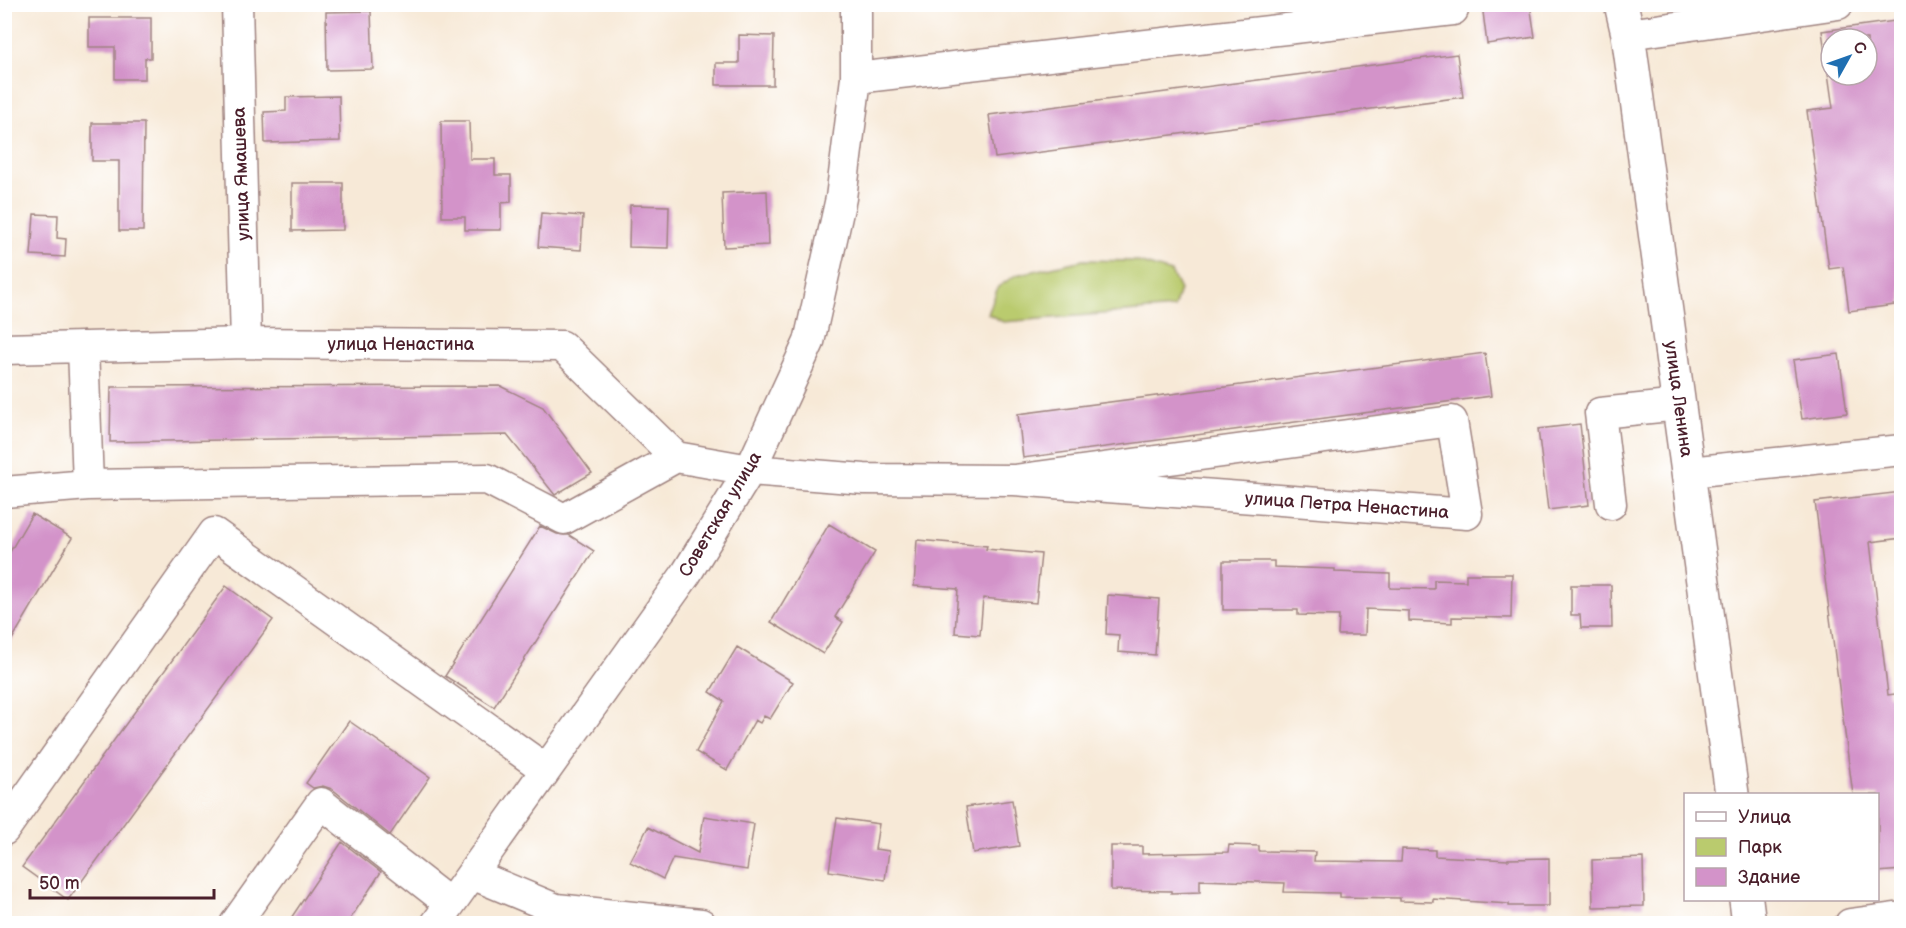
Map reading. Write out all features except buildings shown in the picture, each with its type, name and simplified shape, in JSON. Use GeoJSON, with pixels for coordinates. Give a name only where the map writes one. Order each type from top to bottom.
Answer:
{"type":"FeatureCollection","features":[{"type":"Feature","properties":{"kind":"main road","name":"улица Ленина"},"geometry":{"type":"LineString","coordinates":[[1624,19],[1680,405],[1732,793]]}},
{"type":"Feature","properties":{"kind":"main road"},"geometry":{"type":"LineString","coordinates":[[1746,901],[1749,924]]}},
{"type":"Feature","properties":{"kind":"street","name":"улица Ямашева"},"geometry":{"type":"LineString","coordinates":[[237,4],[246,343]]}},
{"type":"Feature","properties":{"kind":"street","name":"Советская улица"},"geometry":{"type":"LineString","coordinates":[[442,913],[686,574],[750,470],[808,342],[841,198],[856,78],[856,4]]}},
{"type":"Feature","properties":{"kind":"street"},"geometry":{"type":"LineString","coordinates":[[856,78],[1453,10],[1453,4]]}},
{"type":"Feature","properties":{"kind":"street"},"geometry":{"type":"LineString","coordinates":[[1624,19],[1838,4]]}},
{"type":"Feature","properties":{"kind":"street","name":"улица Ненастина"},"geometry":{"type":"LineString","coordinates":[[4,349],[246,343],[562,346],[676,457]]}},
{"type":"Feature","properties":{"kind":"street"},"geometry":{"type":"LineString","coordinates":[[83,347],[88,484]]}},
{"type":"Feature","properties":{"kind":"street"},"geometry":{"type":"LineString","coordinates":[[1611,504],[1600,413],[1680,405]]}},
{"type":"Feature","properties":{"kind":"street","name":"улица Петра Ненастина"},"geometry":{"type":"LineString","coordinates":[[750,470],[864,479],[1014,480],[1467,514],[1452,421],[1014,480]]}},
{"type":"Feature","properties":{"kind":"street"},"geometry":{"type":"LineString","coordinates":[[1689,471],[1902,450]]}},
{"type":"Feature","properties":{"kind":"street"},"geometry":{"type":"LineString","coordinates":[[4,492],[88,484],[487,479],[564,519],[676,457],[750,470]]}},
{"type":"Feature","properties":{"kind":"street"},"geometry":{"type":"LineString","coordinates":[[4,830],[214,533],[545,769]]}},
{"type":"Feature","properties":{"kind":"street"},"geometry":{"type":"LineString","coordinates":[[235,924],[321,802],[442,913]]}},
{"type":"Feature","properties":{"kind":"street"},"geometry":{"type":"LineString","coordinates":[[472,874],[556,909],[701,924]]}},
{"type":"Feature","properties":{"kind":"street"},"geometry":{"type":"LineString","coordinates":[[1850,924],[1902,917]]}},
{"type":"Feature","properties":{"kind":"green space"},"geometry":{"type":"Polygon","coordinates":[[[1083,260],[1135,261],[1171,272],[1180,290],[1174,308],[1003,322],[988,314],[998,287],[1016,275],[1083,260]]]}}]}
